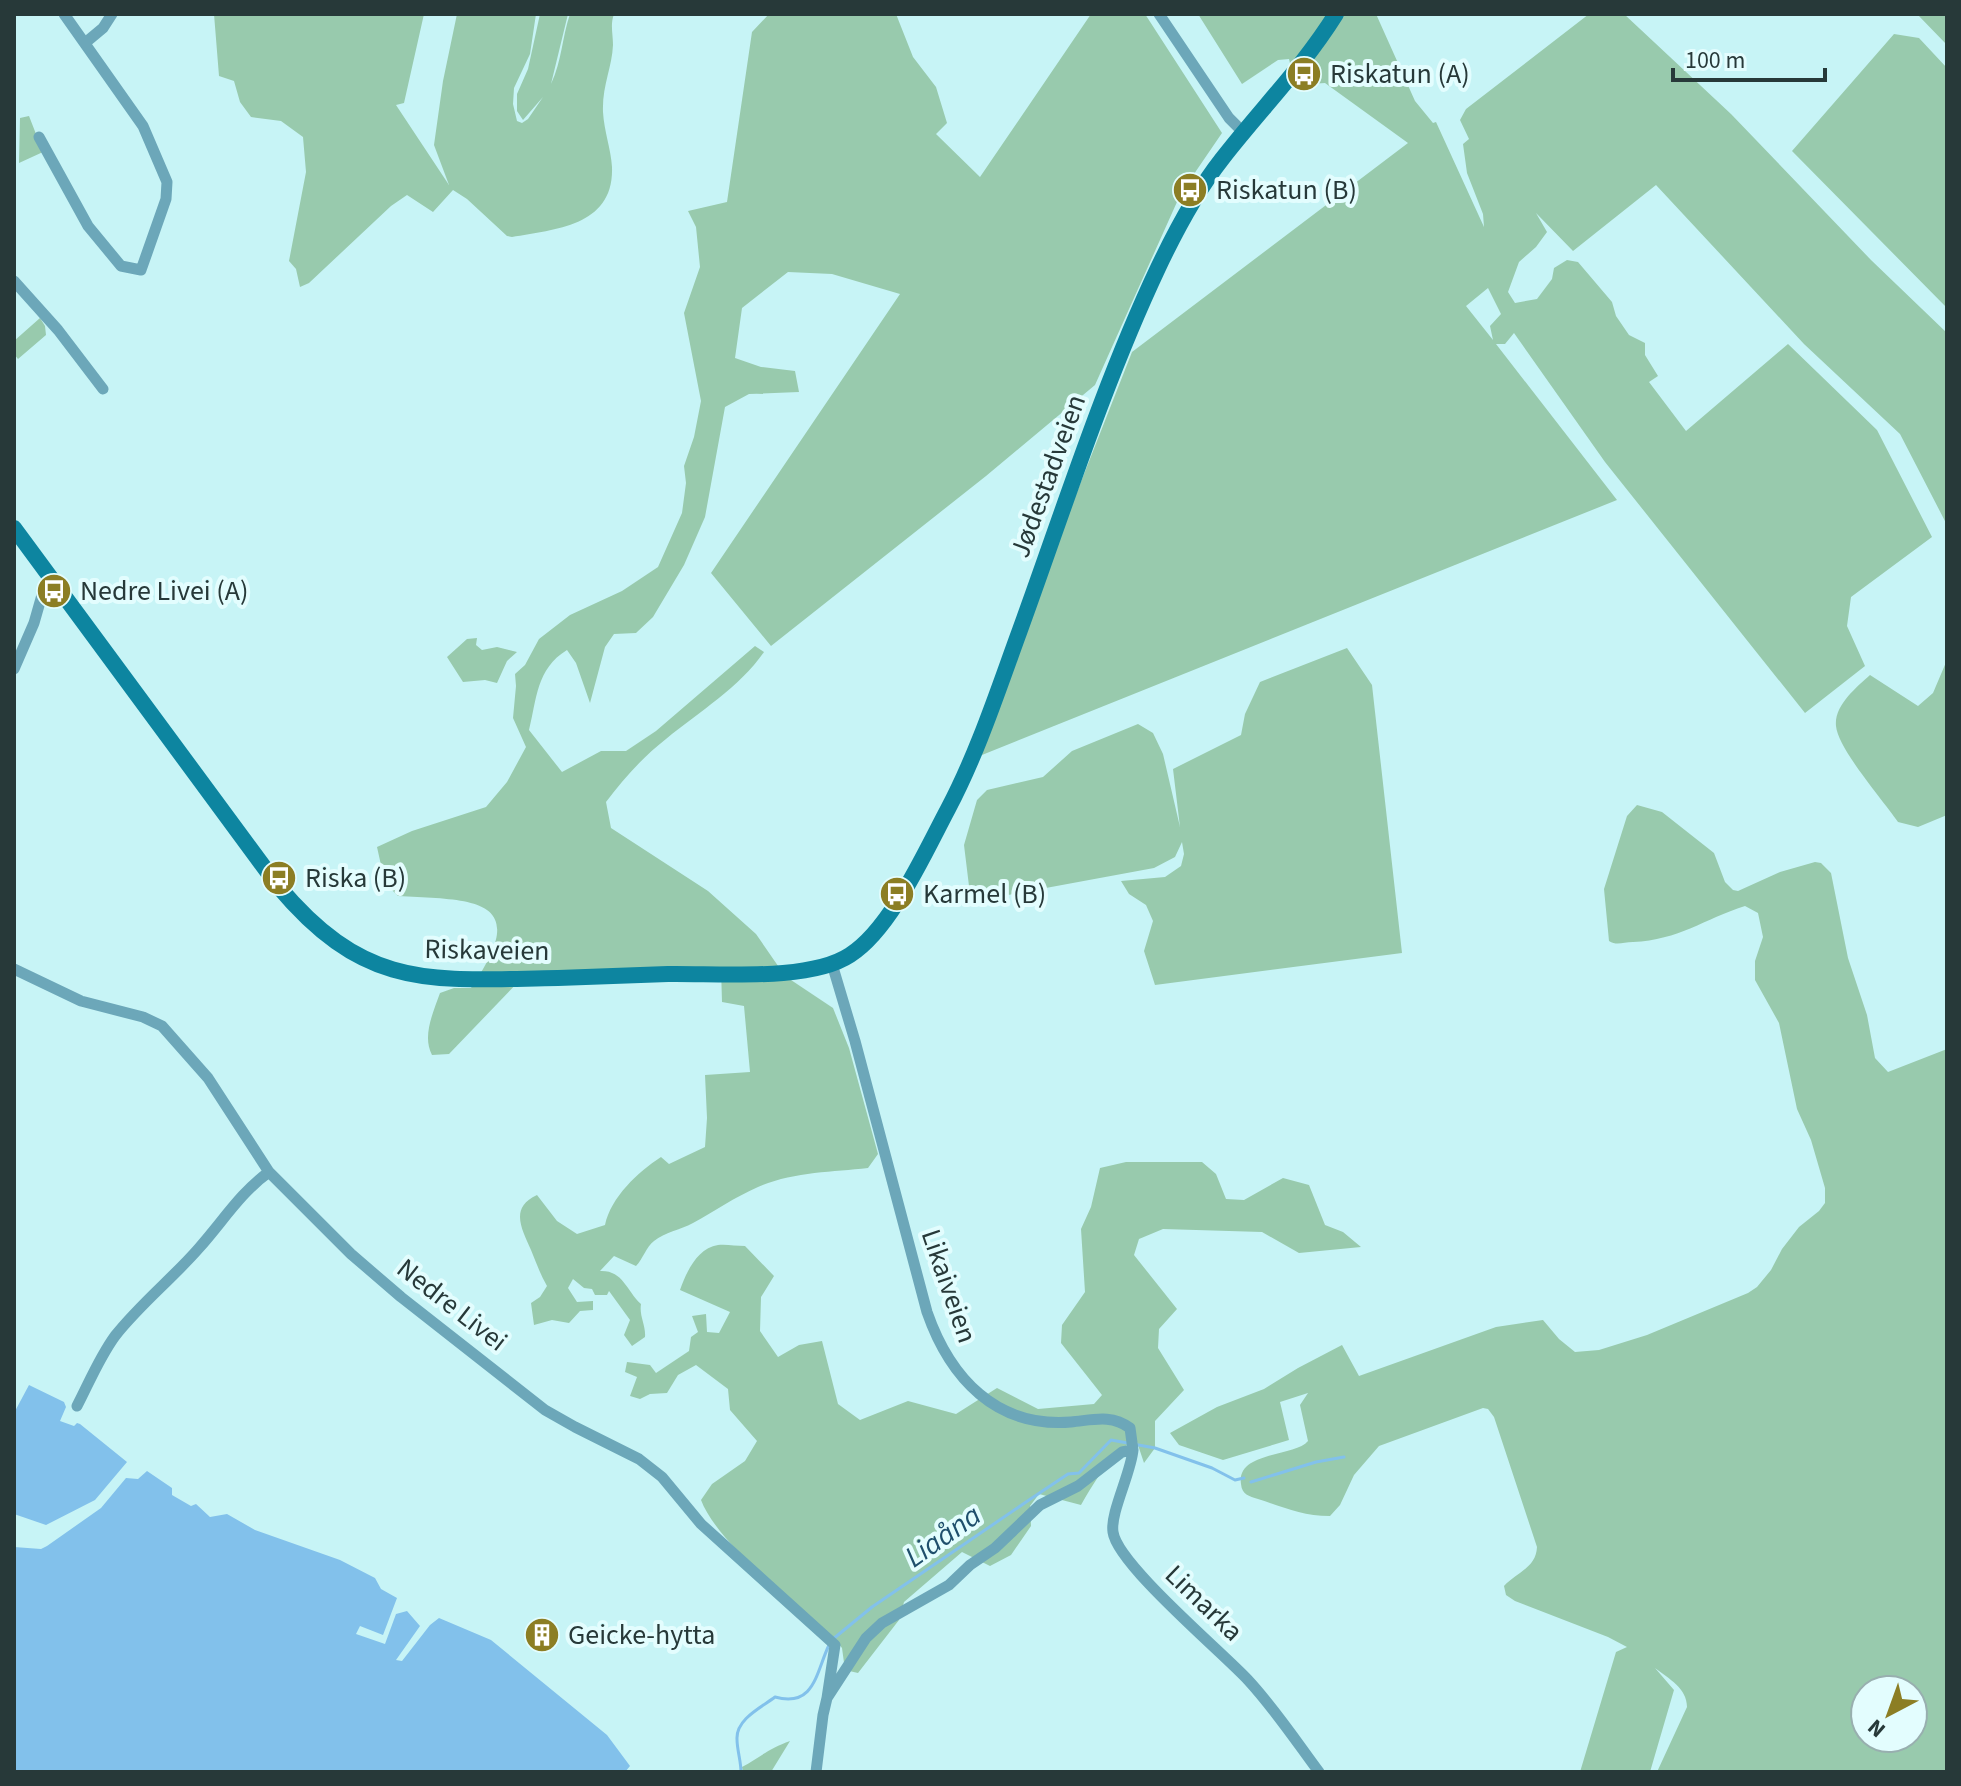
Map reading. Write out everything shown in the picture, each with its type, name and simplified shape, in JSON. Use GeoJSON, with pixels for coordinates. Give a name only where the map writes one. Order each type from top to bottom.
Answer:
{"type":"FeatureCollection","features":[{"type":"Feature","properties":{"kind":"main road","name":"Jødestadveien"},"geometry":{"type":"LineString","coordinates":[[832,964],[858,949],[889,914],[954,798],[981,736],[1090,434],[1137,316],[1170,244],[1213,171],[1294,75],[1336,14]]}},
{"type":"Feature","properties":{"kind":"main road","name":"Riskaveien"},"geometry":{"type":"LineString","coordinates":[[14,528],[278,886],[309,921],[361,957],[401,972],[459,981],[777,973],[832,964]]}},
{"type":"Feature","properties":{"kind":"street"},"geometry":{"type":"LineString","coordinates":[[39,137],[88,226],[121,266],[141,270],[166,199],[167,182],[143,126],[64,14]]}},
{"type":"Feature","properties":{"kind":"street"},"geometry":{"type":"LineString","coordinates":[[85,43],[103,28],[112,14]]}},
{"type":"Feature","properties":{"kind":"street"},"geometry":{"type":"LineString","coordinates":[[1159,14],[1229,118],[1244,133]]}},
{"type":"Feature","properties":{"kind":"street"},"geometry":{"type":"LineString","coordinates":[[14,281],[58,330],[103,389]]}},
{"type":"Feature","properties":{"kind":"street"},"geometry":{"type":"LineString","coordinates":[[14,669],[34,623],[48,574]]}},
{"type":"Feature","properties":{"kind":"street","name":"Likaiveien"},"geometry":{"type":"LineString","coordinates":[[832,964],[927,1312],[945,1356],[975,1393],[992,1403],[1047,1422],[1113,1419],[1130,1428],[1133,1450]]}},
{"type":"Feature","properties":{"kind":"street","name":"Nedre Livei"},"geometry":{"type":"LineString","coordinates":[[14,969],[81,1001],[143,1017],[162,1026],[208,1078],[269,1172],[377,1276],[545,1410],[639,1459],[663,1479],[701,1524],[835,1645],[827,1698]]}},
{"type":"Feature","properties":{"kind":"street"},"geometry":{"type":"LineString","coordinates":[[77,1406],[117,1334],[220,1225],[240,1195],[269,1172]]}},
{"type":"Feature","properties":{"kind":"street"},"geometry":{"type":"LineString","coordinates":[[816,1772],[827,1698],[866,1638],[882,1623],[949,1585],[970,1565],[995,1548],[1040,1505],[1078,1486],[1122,1452],[1133,1450]]}},
{"type":"Feature","properties":{"kind":"street","name":"Limarka"},"geometry":{"type":"LineString","coordinates":[[1133,1450],[1131,1467],[1114,1517],[1112,1532],[1118,1546],[1138,1572],[1248,1680],[1319,1772]]}},
{"type":"Feature","properties":{"kind":"green space"},"geometry":{"type":"Polygon","coordinates":[[[214,14],[424,14],[404,103],[396,105],[449,185],[434,145],[457,14],[536,14],[530,54],[514,88],[513,104],[517,121],[522,123],[543,97],[523,120],[517,111],[517,94],[528,69],[540,14],[568,14],[551,84],[570,14],[614,14],[613,45],[603,103],[612,167],[610,187],[593,213],[579,221],[512,237],[453,190],[433,212],[407,195],[391,206],[309,283],[300,287],[296,269],[289,261],[306,172],[303,137],[281,121],[251,117],[240,102],[234,81],[219,76],[214,14]]]}},
{"type":"Feature","properties":{"kind":"green space"},"geometry":{"type":"Polygon","coordinates":[[[769,14],[896,14],[913,57],[936,87],[947,123],[936,134],[980,177],[1091,14],[1145,14],[1222,133],[1181,193],[1095,385],[986,476],[771,646],[711,573],[900,294],[832,274],[788,272],[742,308],[735,358],[761,367],[795,371],[799,392],[749,394],[725,407],[705,517],[684,565],[653,617],[636,633],[614,634],[605,647],[590,703],[576,663],[567,650],[543,675],[529,730],[562,772],[601,751],[626,751],[656,731],[755,646],[764,652],[731,688],[658,746],[627,776],[606,802],[611,828],[708,891],[756,934],[785,976],[833,1008],[849,1048],[878,1154],[868,1168],[798,1175],[750,1191],[693,1223],[658,1238],[636,1266],[614,1256],[600,1271],[619,1277],[641,1304],[645,1337],[632,1346],[624,1335],[630,1320],[609,1291],[607,1295],[595,1295],[592,1289],[584,1288],[573,1279],[568,1288],[577,1302],[593,1301],[593,1310],[580,1311],[569,1323],[552,1320],[534,1325],[531,1303],[540,1297],[547,1286],[524,1234],[520,1213],[528,1200],[537,1195],[557,1221],[577,1234],[605,1225],[619,1195],[652,1163],[661,1157],[669,1164],[705,1147],[705,1075],[750,1072],[744,1006],[722,1002],[721,968],[523,977],[449,1054],[432,1055],[428,1032],[440,993],[454,988],[471,988],[489,958],[497,936],[495,920],[486,909],[471,903],[398,896],[385,883],[377,847],[412,831],[486,807],[507,782],[526,747],[513,718],[515,674],[525,665],[539,639],[570,615],[622,591],[658,567],[682,513],[686,483],[684,466],[701,401],[684,313],[700,267],[696,227],[688,211],[727,202],[752,32],[769,14]]]}},
{"type":"Feature","properties":{"kind":"green space"},"geometry":{"type":"Polygon","coordinates":[[[1198,14],[1376,14],[1415,101],[1433,123],[1436,122],[1484,227],[1483,214],[1467,173],[1463,144],[1469,139],[1460,120],[1466,109],[1589,14],[1624,14],[1731,114],[1871,260],[1947,333],[1947,525],[1900,434],[1804,344],[1656,185],[1573,251],[1536,213],[1547,232],[1519,262],[1508,292],[1515,303],[1537,299],[1552,279],[1554,268],[1567,260],[1578,262],[1612,302],[1616,316],[1629,335],[1645,343],[1645,355],[1658,376],[1649,382],[1686,431],[1788,344],[1877,430],[1932,537],[1851,597],[1847,626],[1865,666],[1805,713],[1605,462],[1514,333],[1505,344],[1496,344],[1617,500],[972,759],[1132,352],[1408,143],[1325,83],[1295,85],[1289,59],[1278,60],[1242,84],[1198,14]],[[1488,288],[1466,306],[1493,340],[1490,326],[1501,314],[1488,288]]]}},
{"type":"Feature","properties":{"kind":"green space"},"geometry":{"type":"Polygon","coordinates":[[[1917,14],[1947,14],[1947,45],[1917,14]]]}},
{"type":"Feature","properties":{"kind":"green space"},"geometry":{"type":"Polygon","coordinates":[[[1894,34],[1919,38],[1947,68],[1947,308],[1792,151],[1894,34]]]}},
{"type":"Feature","properties":{"kind":"green space"},"geometry":{"type":"Polygon","coordinates":[[[29,116],[43,152],[19,163],[20,118],[29,116]]]}},
{"type":"Feature","properties":{"kind":"green space"},"geometry":{"type":"Polygon","coordinates":[[[40,318],[46,335],[18,359],[14,354],[14,341],[40,318]]]}},
{"type":"Feature","properties":{"kind":"green space"},"geometry":{"type":"Polygon","coordinates":[[[477,638],[476,645],[482,650],[497,647],[517,652],[507,661],[497,683],[485,680],[463,682],[447,657],[467,639],[477,638]]]}},
{"type":"Feature","properties":{"kind":"green space"},"geometry":{"type":"Polygon","coordinates":[[[1347,648],[1372,685],[1402,953],[1155,985],[1144,951],[1153,921],[1146,905],[1129,894],[1121,881],[1165,877],[1181,866],[1184,854],[1182,842],[1175,857],[1154,868],[1008,895],[969,886],[964,845],[977,800],[987,790],[1043,777],[1072,751],[1138,724],[1153,733],[1163,754],[1180,827],[1173,769],[1241,735],[1245,714],[1260,682],[1347,648]]]}},
{"type":"Feature","properties":{"kind":"green space"},"geometry":{"type":"Polygon","coordinates":[[[1947,660],[1947,815],[1918,827],[1898,822],[1872,788],[1844,748],[1836,718],[1847,697],[1870,675],[1918,706],[1933,693],[1947,660]]]}},
{"type":"Feature","properties":{"kind":"green space"},"geometry":{"type":"Polygon","coordinates":[[[1637,805],[1662,812],[1714,853],[1725,882],[1733,890],[1738,891],[1780,872],[1821,863],[1831,873],[1848,958],[1867,1015],[1875,1058],[1888,1072],[1947,1049],[1947,1772],[1657,1772],[1687,1707],[1681,1689],[1655,1668],[1674,1690],[1650,1772],[1580,1772],[1616,1652],[1627,1647],[1506,1595],[1504,1586],[1530,1565],[1537,1547],[1494,1417],[1488,1409],[1483,1408],[1379,1446],[1354,1475],[1340,1505],[1330,1516],[1284,1508],[1249,1496],[1244,1493],[1241,1484],[1242,1473],[1257,1460],[1291,1450],[1308,1441],[1300,1405],[1308,1393],[1280,1402],[1289,1440],[1223,1460],[1179,1445],[1170,1433],[1217,1407],[1264,1389],[1342,1345],[1359,1376],[1496,1327],[1543,1320],[1575,1352],[1599,1350],[1647,1335],[1757,1287],[1799,1227],[1819,1211],[1825,1203],[1825,1188],[1811,1140],[1797,1109],[1779,1023],[1755,980],[1755,961],[1763,937],[1758,913],[1745,906],[1664,937],[1615,943],[1609,941],[1604,889],[1627,816],[1637,805]]]}},
{"type":"Feature","properties":{"kind":"green space"},"geometry":{"type":"Polygon","coordinates":[[[1126,1162],[1202,1162],[1216,1174],[1226,1199],[1244,1200],[1283,1178],[1309,1185],[1325,1225],[1343,1232],[1361,1247],[1299,1253],[1262,1232],[1163,1229],[1139,1239],[1134,1255],[1177,1309],[1159,1329],[1158,1348],[1184,1390],[1155,1421],[1155,1448],[1144,1463],[1136,1439],[1104,1468],[1081,1505],[1039,1494],[1030,1506],[1031,1526],[1011,1555],[990,1566],[962,1552],[904,1602],[899,1620],[858,1673],[845,1670],[842,1648],[833,1637],[740,1554],[710,1517],[701,1500],[712,1484],[745,1461],[757,1441],[730,1410],[728,1389],[696,1365],[678,1375],[667,1393],[650,1394],[640,1399],[630,1396],[637,1377],[625,1372],[627,1362],[650,1365],[656,1373],[689,1351],[691,1337],[698,1332],[692,1316],[706,1314],[707,1332],[719,1333],[730,1312],[680,1290],[689,1269],[704,1251],[718,1245],[745,1246],[774,1276],[761,1297],[760,1331],[778,1357],[799,1345],[822,1341],[838,1404],[860,1420],[908,1401],[956,1414],[997,1388],[1038,1409],[1094,1404],[1102,1395],[1061,1343],[1062,1325],[1085,1292],[1081,1229],[1091,1207],[1100,1168],[1126,1162]]]}},
{"type":"Feature","properties":{"kind":"green space"},"geometry":{"type":"Polygon","coordinates":[[[790,1741],[771,1772],[743,1772],[742,1767],[790,1741]]]}},
{"type":"Feature","properties":{"kind":"water"},"geometry":{"type":"Polygon","coordinates":[[[29,1385],[64,1402],[66,1407],[60,1421],[74,1426],[80,1424],[127,1462],[95,1500],[46,1525],[14,1514],[14,1413],[29,1385]]]}},
{"type":"Feature","properties":{"kind":"water"},"geometry":{"type":"Polygon","coordinates":[[[147,1471],[172,1488],[172,1495],[191,1506],[196,1504],[210,1517],[227,1514],[255,1530],[340,1560],[375,1578],[381,1589],[397,1598],[383,1635],[360,1626],[356,1634],[385,1644],[396,1614],[407,1611],[420,1626],[396,1660],[402,1661],[439,1618],[491,1640],[607,1735],[630,1766],[625,1772],[14,1772],[14,1547],[41,1549],[47,1546],[101,1508],[126,1478],[138,1479],[147,1471]]]}},
{"type":"Feature","properties":{"kind":"waterway","name":"Liaåna"},"geometry":{"type":"LineString","coordinates":[[833,1639],[872,1607],[1029,1500],[1068,1474],[1079,1473],[1111,1440],[1155,1448],[1212,1468],[1235,1480],[1244,1478]]}},
{"type":"Feature","properties":{"kind":"waterway","name":"Liaåna"},"geometry":{"type":"LineString","coordinates":[[1251,1482],[1316,1462],[1344,1457]]}},
{"type":"Feature","properties":{"kind":"waterway","name":"Liaåna"},"geometry":{"type":"LineString","coordinates":[[741,1772],[737,1739],[741,1725],[775,1697],[788,1699],[806,1692],[817,1676],[829,1645]]}},
{"type":"Feature","properties":{"kind":"place","name":"Riskatun (A)"},"geometry":{"type":"Point","coordinates":[1304,74]}},
{"type":"Feature","properties":{"kind":"place","name":"Riskatun (B)"},"geometry":{"type":"Point","coordinates":[1190,190]}},
{"type":"Feature","properties":{"kind":"place","name":"Nedre Livei (A)"},"geometry":{"type":"Point","coordinates":[54,591]}},
{"type":"Feature","properties":{"kind":"place","name":"Riska (B)"},"geometry":{"type":"Point","coordinates":[279,878]}},
{"type":"Feature","properties":{"kind":"place","name":"Karmel (B)"},"geometry":{"type":"Point","coordinates":[897,894]}},
{"type":"Feature","properties":{"kind":"place","name":"Geicke-hytta"},"geometry":{"type":"Point","coordinates":[542,1635]}}]}
